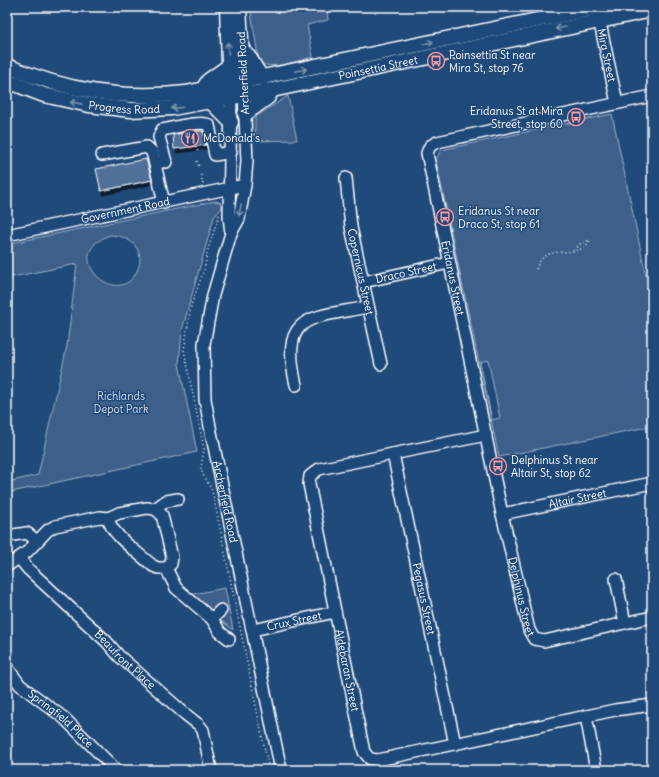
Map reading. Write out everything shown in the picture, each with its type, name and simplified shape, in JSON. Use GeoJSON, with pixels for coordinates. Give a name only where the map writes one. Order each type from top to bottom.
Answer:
{"type":"FeatureCollection","features":[{"type":"Feature","properties":{"kind":"main road","name":"Archerfield Road"},"geometry":{"type":"LineString","coordinates":[[226,7],[229,66],[237,90]]}},
{"type":"Feature","properties":{"kind":"main road","name":"Archerfield Road"},"geometry":{"type":"LineString","coordinates":[[237,90],[241,49],[239,7]]}},
{"type":"Feature","properties":{"kind":"main road","name":"Poinsettia Street"},"geometry":{"type":"LineString","coordinates":[[237,90],[263,78],[599,12],[652,10]]}},
{"type":"Feature","properties":{"kind":"main road","name":"Poinsettia Street"},"geometry":{"type":"LineString","coordinates":[[237,90],[272,90],[599,12]]}},
{"type":"Feature","properties":{"kind":"main road"},"geometry":{"type":"LineString","coordinates":[[241,49],[249,55],[256,70],[263,78]]}},
{"type":"Feature","properties":{"kind":"main road","name":"Progress Road"},"geometry":{"type":"LineString","coordinates":[[7,66],[57,84],[111,95],[206,96]]}},
{"type":"Feature","properties":{"kind":"main road"},"geometry":{"type":"LineString","coordinates":[[229,66],[208,80],[206,96],[231,122]]}},
{"type":"Feature","properties":{"kind":"main road","name":"Progress Road"},"geometry":{"type":"LineString","coordinates":[[7,81],[44,95],[106,108],[142,110],[165,109],[206,96],[237,90]]}},
{"type":"Feature","properties":{"kind":"main road"},"geometry":{"type":"LineString","coordinates":[[245,114],[268,98],[272,90]]}},
{"type":"Feature","properties":{"kind":"street","name":"Mira Street"},"geometry":{"type":"LineString","coordinates":[[599,12],[618,103]]}},
{"type":"Feature","properties":{"kind":"street","name":"Archerfield Road"},"geometry":{"type":"LineString","coordinates":[[237,90],[245,114],[247,161],[245,185],[239,219],[231,233],[208,312],[203,367],[205,399],[281,770]]}},
{"type":"Feature","properties":{"kind":"street","name":"Archerfield Road"},"geometry":{"type":"LineString","coordinates":[[231,233],[229,218],[231,122],[237,90]]}},
{"type":"Feature","properties":{"kind":"street"},"geometry":{"type":"LineString","coordinates":[[618,103],[652,96]]}},
{"type":"Feature","properties":{"kind":"street","name":"Eridanus Street"},"geometry":{"type":"LineString","coordinates":[[486,435],[427,157],[430,146],[437,142],[618,103]]}},
{"type":"Feature","properties":{"kind":"street"},"geometry":{"type":"LineString","coordinates":[[164,203],[164,162],[159,137],[162,130],[206,123],[209,125],[215,155],[231,152]]}},
{"type":"Feature","properties":{"kind":"street"},"geometry":{"type":"LineString","coordinates":[[102,156],[147,147],[164,162]]}},
{"type":"Feature","properties":{"kind":"street","name":"Copernicus Street"},"geometry":{"type":"LineString","coordinates":[[346,178],[351,227],[381,364]]}},
{"type":"Feature","properties":{"kind":"street","name":"Government Road"},"geometry":{"type":"LineString","coordinates":[[7,235],[245,185]]}},
{"type":"Feature","properties":{"kind":"street","name":"Draco Street"},"geometry":{"type":"LineString","coordinates":[[363,282],[449,263]]}},
{"type":"Feature","properties":{"kind":"street"},"geometry":{"type":"LineString","coordinates":[[296,385],[290,354],[292,343],[301,324],[310,318],[368,307]]}},
{"type":"Feature","properties":{"kind":"street","name":"Aldebaran Street"},"geometry":{"type":"LineString","coordinates":[[486,435],[319,469],[310,476],[309,484],[364,752],[370,759],[378,760],[635,706],[652,705]]}},
{"type":"Feature","properties":{"kind":"street","name":"Delphinus Street"},"geometry":{"type":"LineString","coordinates":[[486,435],[502,514],[529,630],[534,638],[544,641],[652,617]]}},
{"type":"Feature","properties":{"kind":"street","name":"Pegasus Street"},"geometry":{"type":"LineString","coordinates":[[393,454],[455,744]]}},
{"type":"Feature","properties":{"kind":"street","name":"Altair Street"},"geometry":{"type":"LineString","coordinates":[[502,514],[652,483]]}},
{"type":"Feature","properties":{"kind":"street"},"geometry":{"type":"LineString","coordinates":[[156,509],[166,501],[178,499]]}},
{"type":"Feature","properties":{"kind":"street"},"geometry":{"type":"LineString","coordinates":[[7,566],[19,558],[48,530],[55,526],[100,517],[108,518],[119,513],[147,508],[156,509],[162,515],[172,557],[171,564],[166,568],[152,566],[114,532],[108,518]]}},
{"type":"Feature","properties":{"kind":"street"},"geometry":{"type":"LineString","coordinates":[[7,536],[27,533],[37,541]]}},
{"type":"Feature","properties":{"kind":"street","name":"Beaufront Place"},"geometry":{"type":"LineString","coordinates":[[19,558],[28,569],[106,641],[119,656],[199,725],[203,730],[211,770]]}},
{"type":"Feature","properties":{"kind":"street"},"geometry":{"type":"LineString","coordinates":[[166,568],[176,588],[212,620],[220,632],[229,639]]}},
{"type":"Feature","properties":{"kind":"street"},"geometry":{"type":"LineString","coordinates":[[616,579],[625,623]]}},
{"type":"Feature","properties":{"kind":"street"},"geometry":{"type":"LineString","coordinates":[[212,620],[221,610]]}},
{"type":"Feature","properties":{"kind":"street","name":"Crux Street"},"geometry":{"type":"LineString","coordinates":[[253,630],[335,612]]}},
{"type":"Feature","properties":{"kind":"street","name":"Springfield Place"},"geometry":{"type":"LineString","coordinates":[[7,667],[20,685],[64,718],[116,770]]}},
{"type":"Feature","properties":{"kind":"street"},"geometry":{"type":"LineString","coordinates":[[586,716],[596,770]]}},
{"type":"Feature","properties":{"kind":"path"},"geometry":{"type":"LineString","coordinates":[[197,146],[198,153]]}},
{"type":"Feature","properties":{"kind":"path"},"geometry":{"type":"LineString","coordinates":[[197,161],[198,167]]}},
{"type":"Feature","properties":{"kind":"path"},"geometry":{"type":"LineString","coordinates":[[201,175],[203,185]]}},
{"type":"Feature","properties":{"kind":"path"},"geometry":{"type":"LineString","coordinates":[[536,269],[539,261],[553,252],[568,252],[583,249],[590,240],[580,244],[574,250]]}},
{"type":"Feature","properties":{"kind":"green space"},"geometry":{"type":"Polygon","coordinates":[[[250,7],[327,7],[328,20],[307,25],[313,57],[277,65],[263,64],[259,61],[250,7]]]}},
{"type":"Feature","properties":{"kind":"green space"},"geometry":{"type":"Polygon","coordinates":[[[288,96],[297,140],[255,141],[255,117],[288,96]]]}},
{"type":"Feature","properties":{"kind":"green space"},"geometry":{"type":"Polygon","coordinates":[[[612,114],[652,304],[652,426],[499,457],[436,160],[441,150],[612,114]],[[488,360],[480,362],[492,420],[500,418],[488,360]]]}},
{"type":"Feature","properties":{"kind":"green space","name":"Richlands Depot Park"},"geometry":{"type":"Polygon","coordinates":[[[215,201],[220,202],[222,208],[214,217],[182,330],[179,364],[197,452],[7,493],[7,482],[38,475],[67,346],[77,264],[7,278],[7,244],[215,201]],[[110,235],[95,244],[89,254],[90,266],[96,276],[106,283],[117,285],[128,282],[137,271],[140,264],[140,257],[135,246],[130,241],[110,235]]]}},
{"type":"Feature","properties":{"kind":"green space"},"geometry":{"type":"Polygon","coordinates":[[[225,588],[233,630],[188,595],[225,588]]]}},
{"type":"Feature","properties":{"kind":"building","name":"McDonald's"},"geometry":{"type":"Polygon","coordinates":[[[203,131],[206,145],[174,149],[173,135],[203,131]]]}},
{"type":"Feature","properties":{"kind":"building"},"geometry":{"type":"Polygon","coordinates":[[[146,159],[152,180],[101,191],[96,169],[146,159]]]}},
{"type":"Feature","properties":{"kind":"place","name":"Poinsettia St near Mira St, stop 76"},"geometry":{"type":"Point","coordinates":[436,61]}},
{"type":"Feature","properties":{"kind":"place","name":"Eridanus St at Mira Street, stop 60"},"geometry":{"type":"Point","coordinates":[576,117]}},
{"type":"Feature","properties":{"kind":"place","name":"McDonald's"},"geometry":{"type":"Point","coordinates":[190,138]}},
{"type":"Feature","properties":{"kind":"place","name":"Eridanus St near Draco St, stop 61"},"geometry":{"type":"Point","coordinates":[445,217]}},
{"type":"Feature","properties":{"kind":"place","name":"Delphinus St near Altair St, stop 62"},"geometry":{"type":"Point","coordinates":[498,466]}}]}
